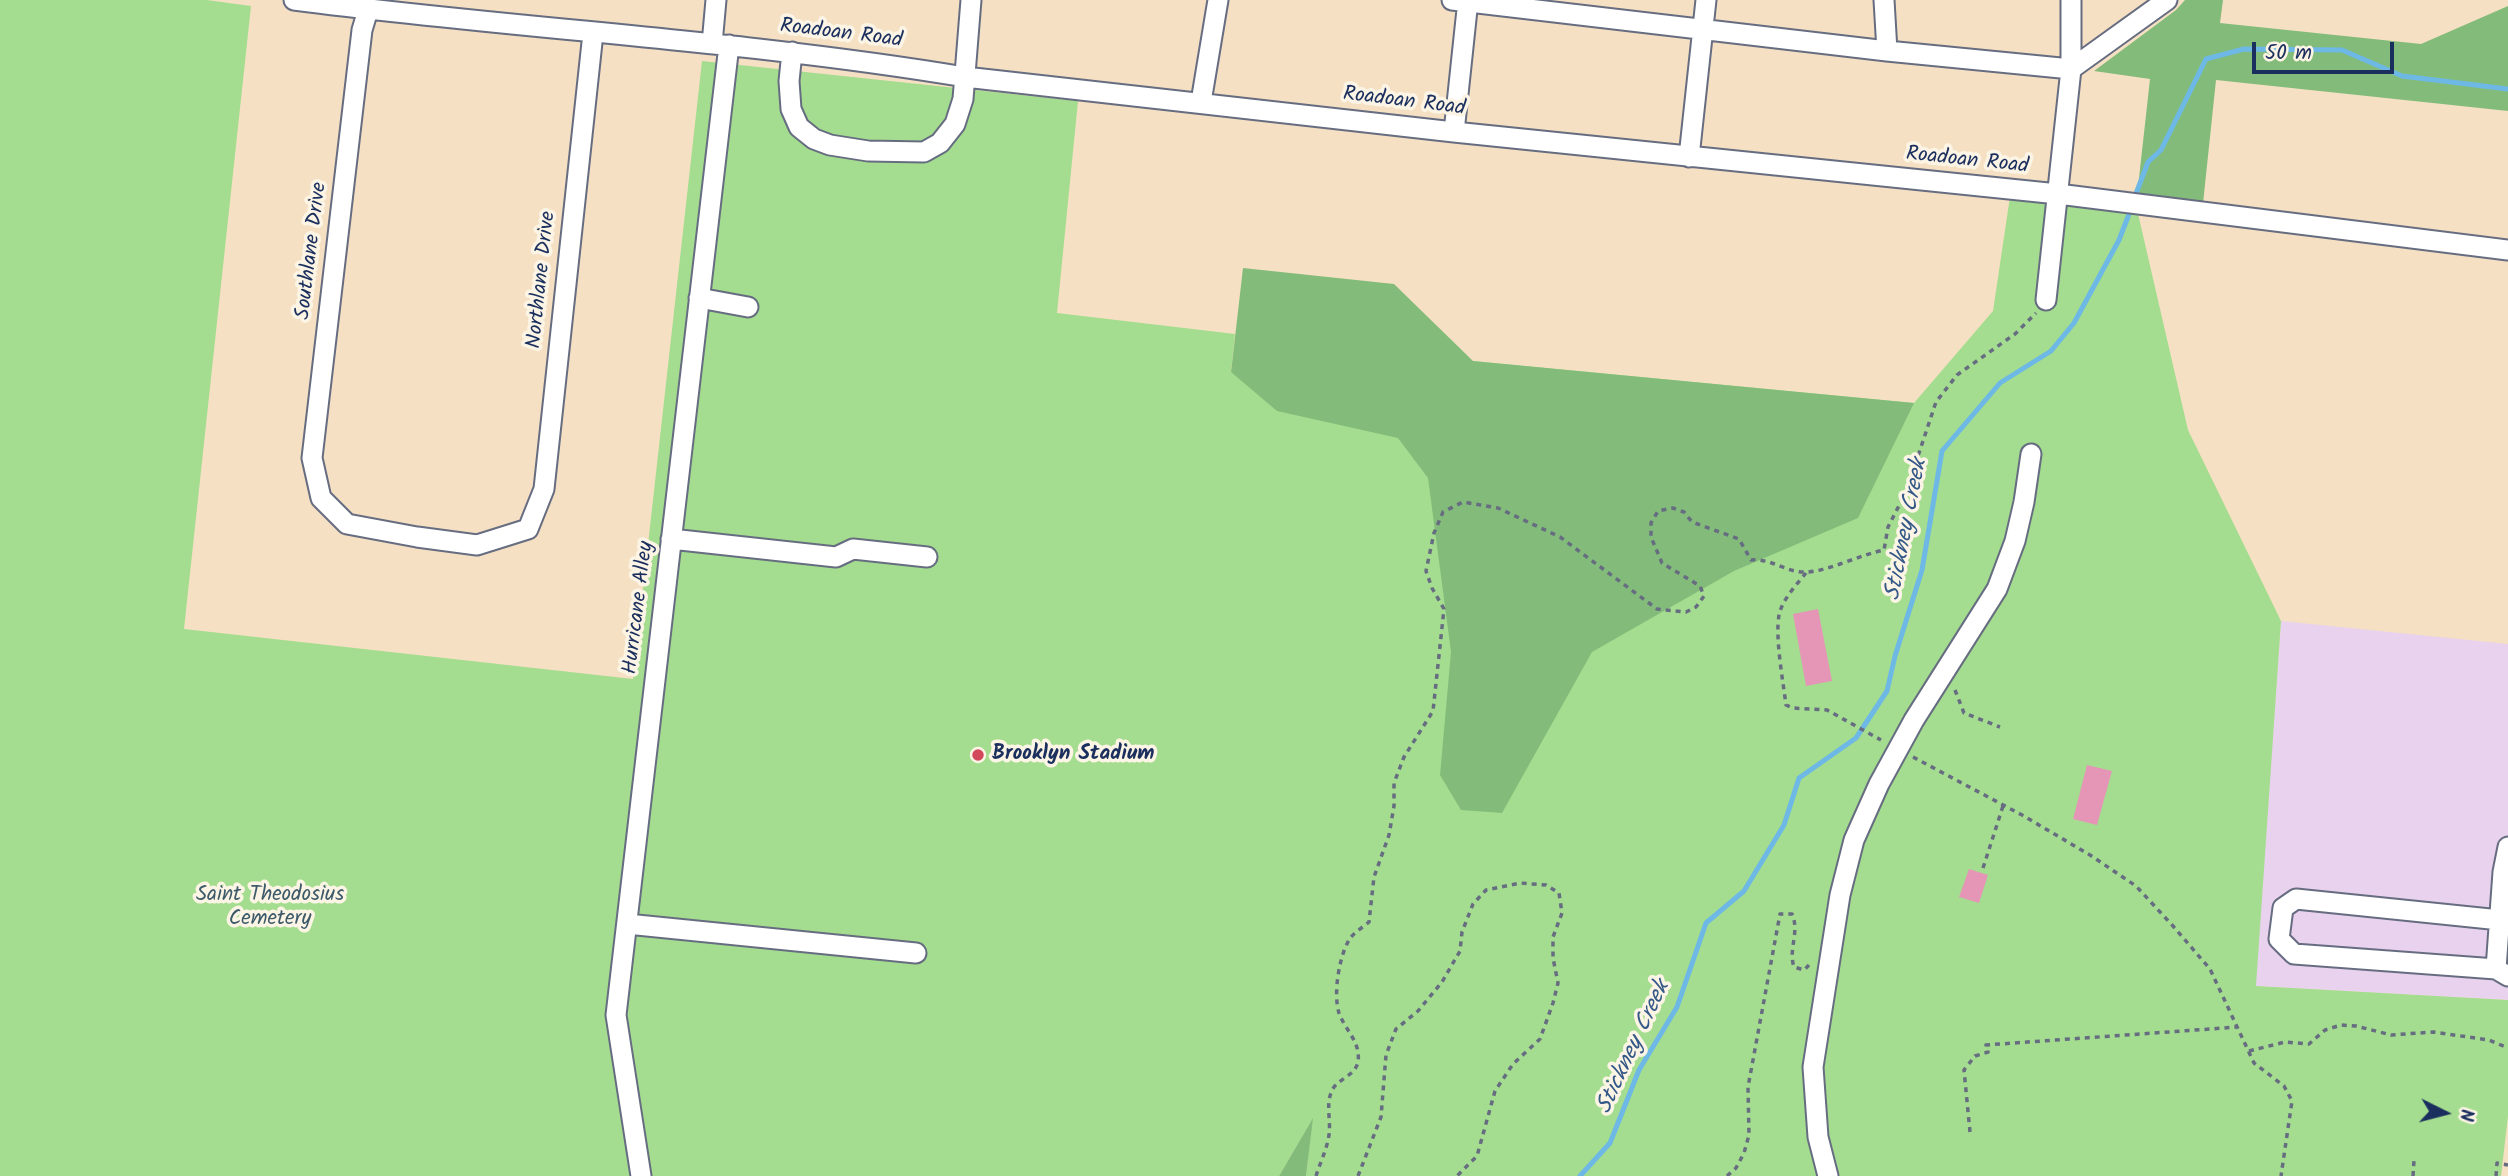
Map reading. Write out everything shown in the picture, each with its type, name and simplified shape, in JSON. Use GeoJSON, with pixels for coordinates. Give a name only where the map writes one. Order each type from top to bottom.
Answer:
{"type":"FeatureCollection","features":[{"type":"Feature","properties":{"kind":"street","name":"Roadoan Road"},"geometry":{"type":"LineString","coordinates":[[294,0],[368,10],[792,52],[906,66],[965,77],[1454,132],[2058,194],[2508,250]]}},
{"type":"Feature","properties":{"kind":"street","name":"Hurricane Alley"},"geometry":{"type":"LineString","coordinates":[[641,1176],[616,1015],[699,298],[720,44],[716,0]]}},
{"type":"Feature","properties":{"kind":"street"},"geometry":{"type":"LineString","coordinates":[[792,52],[789,81],[791,109],[799,127],[814,139],[843,147],[902,153],[924,152],[940,143],[955,124],[963,99],[971,0]]}},
{"type":"Feature","properties":{"kind":"street"},"geometry":{"type":"LineString","coordinates":[[1201,102],[1218,0]]}},
{"type":"Feature","properties":{"kind":"street"},"geometry":{"type":"LineString","coordinates":[[1689,157],[1706,0]]}},
{"type":"Feature","properties":{"kind":"street"},"geometry":{"type":"LineString","coordinates":[[1885,0],[1887,51]]}},
{"type":"Feature","properties":{"kind":"street"},"geometry":{"type":"LineString","coordinates":[[2046,300],[2071,69],[2071,0]]}},
{"type":"Feature","properties":{"kind":"street"},"geometry":{"type":"LineString","coordinates":[[1454,132],[1462,1],[1887,51],[2071,69],[2167,0]]}},
{"type":"Feature","properties":{"kind":"street","name":"Southlane Drive"},"geometry":{"type":"LineString","coordinates":[[368,10],[360,43],[312,458],[321,498],[346,524],[417,537],[477,545],[528,529]]}},
{"type":"Feature","properties":{"kind":"street","name":"Northlane Drive"},"geometry":{"type":"LineString","coordinates":[[528,529],[544,489],[593,33]]}},
{"type":"Feature","properties":{"kind":"street"},"geometry":{"type":"LineString","coordinates":[[699,298],[748,307]]}},
{"type":"Feature","properties":{"kind":"street"},"geometry":{"type":"LineString","coordinates":[[1828,1176],[1818,1137],[1813,1068],[1840,895],[1854,840],[1898,749],[1997,589],[2015,541],[2031,454]]}},
{"type":"Feature","properties":{"kind":"street"},"geometry":{"type":"LineString","coordinates":[[671,539],[836,557],[853,550],[927,557]]}},
{"type":"Feature","properties":{"kind":"street"},"geometry":{"type":"LineString","coordinates":[[2500,920],[2296,899],[2283,908],[2279,939],[2294,954],[2502,973],[2500,920],[2505,895],[2508,847]]}},
{"type":"Feature","properties":{"kind":"street"},"geometry":{"type":"LineString","coordinates":[[626,924],[916,953]]}},
{"type":"Feature","properties":{"kind":"path"},"geometry":{"type":"LineString","coordinates":[[1316,1176],[1329,1136],[1329,1096],[1334,1085],[1352,1073],[1358,1064],[1357,1049],[1350,1030],[1339,1013],[1336,985],[1343,954],[1350,938],[1369,922],[1374,877],[1389,835],[1394,806],[1394,783],[1404,757],[1433,711],[1444,609],[1426,571],[1434,533],[1443,512],[1463,502],[1498,508],[1560,537],[1657,609],[1686,612],[1696,607],[1704,596],[1700,586],[1662,563],[1651,537],[1651,523],[1658,511],[1673,508],[1684,512],[1692,522],[1739,539],[1751,559],[1763,559],[1789,569],[1806,572],[1884,551],[1888,527],[1906,492],[1936,402],[1957,375],[2015,334],[2046,300]]}},
{"type":"Feature","properties":{"kind":"path"},"geometry":{"type":"LineString","coordinates":[[1806,572],[1779,614],[1780,658],[1786,705],[1793,708],[1827,710],[2090,855],[2136,886],[2210,969],[2254,1063],[2284,1086],[2292,1101],[2281,1176]]}},
{"type":"Feature","properties":{"kind":"path"},"geometry":{"type":"LineString","coordinates":[[1946,669],[1964,713],[2000,727]]}},
{"type":"Feature","properties":{"kind":"path"},"geometry":{"type":"LineString","coordinates":[[1983,868],[2003,806]]}},
{"type":"Feature","properties":{"kind":"path"},"geometry":{"type":"LineString","coordinates":[[1359,1176],[1381,1117],[1386,1055],[1395,1029],[1418,1012],[1442,982],[1461,951],[1462,932],[1473,904],[1486,890],[1520,883],[1546,884],[1559,893],[1562,913],[1553,937],[1553,958],[1558,983],[1553,1003],[1540,1039],[1513,1064],[1495,1091],[1476,1156],[1457,1176]]}},
{"type":"Feature","properties":{"kind":"path"},"geometry":{"type":"LineString","coordinates":[[1727,1176],[1736,1168],[1749,1135],[1748,1087],[1780,914],[1792,915],[1797,924],[1791,959],[1794,967],[1804,970],[1811,963]]}},
{"type":"Feature","properties":{"kind":"path"},"geometry":{"type":"LineString","coordinates":[[2249,1051],[2285,1042],[2309,1044],[2325,1030],[2341,1025],[2391,1035],[2433,1032],[2478,1038],[2500,1043],[2508,1048]]}},
{"type":"Feature","properties":{"kind":"path"},"geometry":{"type":"LineString","coordinates":[[1970,1132],[1964,1070],[1975,1056],[1988,1052],[1986,1045],[2238,1027]]}},
{"type":"Feature","properties":{"kind":"path"},"geometry":{"type":"LineString","coordinates":[[2413,1176],[2414,1160]]}},
{"type":"Feature","properties":{"kind":"path"},"geometry":{"type":"LineString","coordinates":[[2496,1176],[2497,1163],[2508,1165]]}},
{"type":"Feature","properties":{"kind":"shaded area"},"geometry":{"type":"Polygon","coordinates":[[[2281,621],[2508,644],[2508,1000],[2255,986],[2281,621]]]}},
{"type":"Feature","properties":{"kind":"green space","name":"Saint Theodosius Cemetery"},"geometry":{"type":"Polygon","coordinates":[[[0,0],[207,0],[251,6],[184,629],[633,679],[702,61],[1078,101],[1057,313],[1235,334],[1231,372],[1409,355],[1914,403],[1993,311],[2011,190],[2136,205],[2188,430],[2281,621],[2256,986],[2508,1000],[2508,1116],[2501,1176],[1306,1176],[1312,1120],[1279,1176],[0,1176],[0,0]]]}},
{"type":"Feature","properties":{"kind":"green space"},"geometry":{"type":"Polygon","coordinates":[[[2185,0],[2223,0],[2220,23],[2421,44],[2508,6],[2508,111],[2216,80],[2202,213],[2136,205],[2150,79],[2094,71],[2176,10],[2185,0]]]}},
{"type":"Feature","properties":{"kind":"green space"},"geometry":{"type":"Polygon","coordinates":[[[1243,268],[1394,284],[1473,361],[1914,403],[1858,518],[1734,571],[1592,652],[1502,813],[1461,810],[1440,775],[1451,652],[1428,478],[1398,438],[1277,411],[1231,372],[1243,268]]]}},
{"type":"Feature","properties":{"kind":"green space"},"geometry":{"type":"Polygon","coordinates":[[[1313,1118],[1306,1176],[1279,1176],[1313,1118]]]}},
{"type":"Feature","properties":{"kind":"building"},"geometry":{"type":"Polygon","coordinates":[[[1818,609],[1832,681],[1806,686],[1793,614],[1818,609]]]}},
{"type":"Feature","properties":{"kind":"building"},"geometry":{"type":"Polygon","coordinates":[[[2087,765],[2112,771],[2097,825],[2073,819],[2087,765]]]}},
{"type":"Feature","properties":{"kind":"building"},"geometry":{"type":"Polygon","coordinates":[[[1969,869],[1988,875],[1979,903],[1959,897],[1969,869]]]}},
{"type":"Feature","properties":{"kind":"waterway","name":"Stickney Creek"},"geometry":{"type":"LineString","coordinates":[[2134,199],[2148,162],[2161,150],[2206,59],[2244,49],[2342,50],[2402,76],[2508,89]]}},
{"type":"Feature","properties":{"kind":"waterway","name":"Stickney Creek"},"geometry":{"type":"LineString","coordinates":[[1580,1176],[1610,1143],[1639,1070],[1677,1007],[1706,923],[1744,891],[1784,825],[1799,778],[1856,738],[1887,691],[1922,570],[1942,451],[2000,383],[2051,351],[2074,323],[2119,240],[2131,209]]}},
{"type":"Feature","properties":{"kind":"place","name":"Brooklyn Stadium"},"geometry":{"type":"Point","coordinates":[978,755]}}]}
